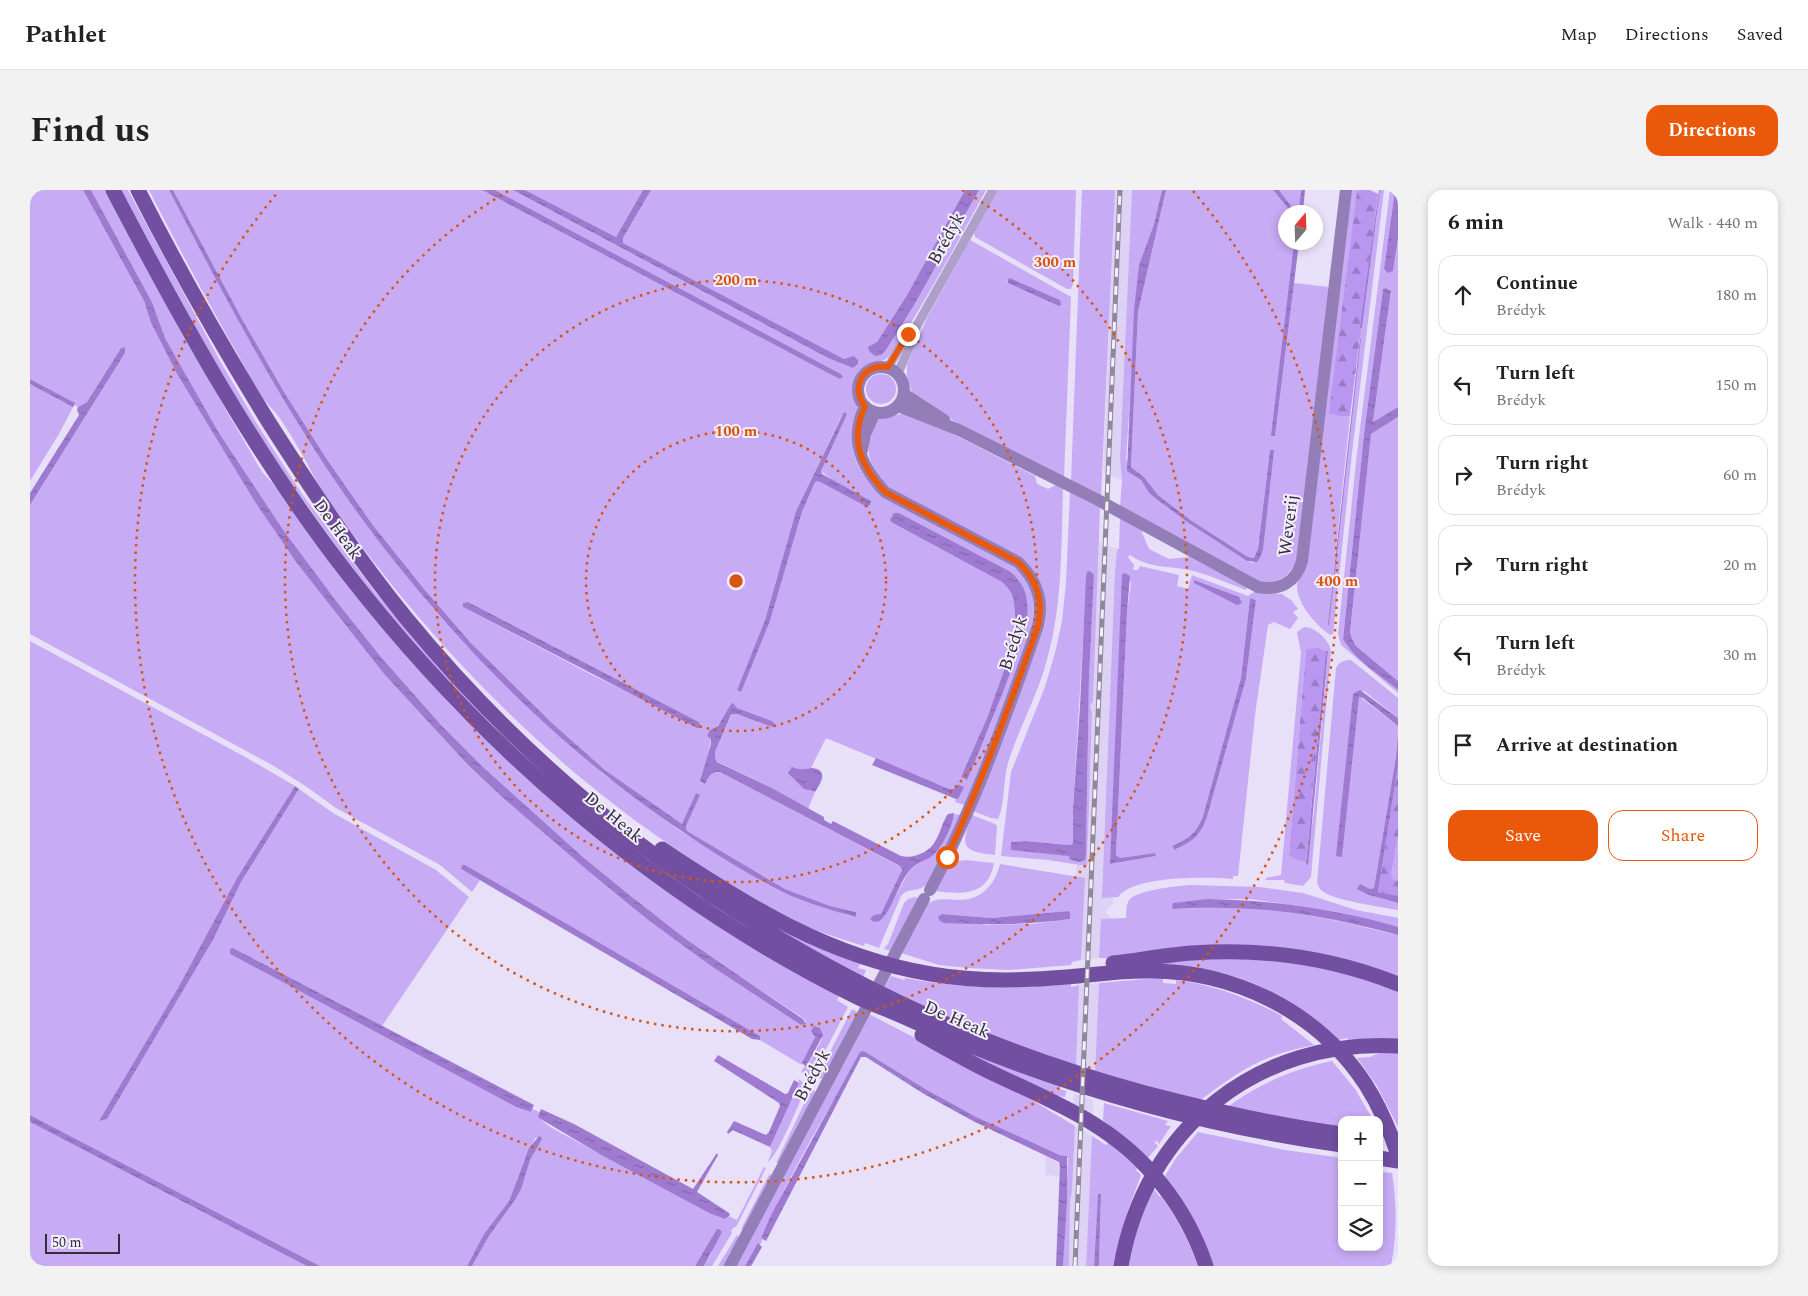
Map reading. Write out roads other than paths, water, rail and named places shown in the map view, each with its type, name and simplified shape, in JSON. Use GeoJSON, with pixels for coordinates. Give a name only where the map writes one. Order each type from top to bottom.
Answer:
{"type":"FeatureCollection","features":[{"type":"Feature","properties":{"kind":"highway","name":"De Heak"},"geometry":{"type":"LineString","coordinates":[[113,190],[150,262],[199,348],[269,463],[344,570],[427,669],[517,760],[614,842],[722,919],[765,946],[850,985],[863,1000],[986,1040],[1067,1076],[1104,1088],[1298,1139],[1338,1144]]}},
{"type":"Feature","properties":{"kind":"highway","name":"De Heak"},"geometry":{"type":"LineString","coordinates":[[138,190],[171,256],[248,389],[318,500],[358,557],[409,622],[453,671],[556,775],[626,834],[689,880],[885,1006]]}},
{"type":"Feature","properties":{"kind":"highway"},"geometry":{"type":"LineString","coordinates":[[556,775],[593,798],[661,848],[752,907],[806,936],[863,958],[903,969],[946,977],[980,980],[1016,980],[1071,976],[1191,953],[1217,952],[1271,954],[1342,965],[1398,984]]}},
{"type":"Feature","properties":{"kind":"highway"},"geometry":{"type":"LineString","coordinates":[[1110,968],[1200,975],[1253,991],[1284,1008],[1319,1032],[1340,1050],[1356,1070],[1384,1117],[1398,1154]]}},
{"type":"Feature","properties":{"kind":"highway"},"geometry":{"type":"LineString","coordinates":[[885,1006],[955,1053],[1065,1108],[1102,1130],[1127,1148],[1165,1188],[1190,1227],[1206,1266]]}},
{"type":"Feature","properties":{"kind":"highway"},"geometry":{"type":"LineString","coordinates":[[1121,1266],[1134,1216],[1148,1184],[1168,1152],[1190,1124],[1220,1098],[1250,1078],[1292,1059],[1318,1052],[1354,1046],[1398,1046]]}},
{"type":"Feature","properties":{"kind":"highway","name":"De Heak"},"geometry":{"type":"LineString","coordinates":[[1223,1119],[1338,1133]]}},
{"type":"Feature","properties":{"kind":"highway"},"geometry":{"type":"LineString","coordinates":[[1383,1139],[1398,1141]]}},
{"type":"Feature","properties":{"kind":"highway"},"geometry":{"type":"LineString","coordinates":[[1383,1151],[1398,1154]]}},
{"type":"Feature","properties":{"kind":"highway"},"geometry":{"type":"LineString","coordinates":[[1383,1159],[1398,1161]]}},
{"type":"Feature","properties":{"kind":"street","name":"Brédyk"},"geometry":{"type":"LineString","coordinates":[[893,370],[914,337],[915,329],[993,190]]}},
{"type":"Feature","properties":{"kind":"street","name":"Weverij"},"geometry":{"type":"LineString","coordinates":[[898,406],[959,430],[1096,500],[1258,587],[1270,589],[1286,585],[1295,576],[1302,561],[1346,190]]}},
{"type":"Feature","properties":{"kind":"street"},"geometry":{"type":"LineString","coordinates":[[879,366],[893,370],[904,383],[904,394],[898,406],[887,412],[870,409],[858,393],[861,379],[871,368],[879,366]]}},
{"type":"Feature","properties":{"kind":"street","name":"Weverij"},"geometry":{"type":"LineString","coordinates":[[904,394],[959,430]]}},
{"type":"Feature","properties":{"kind":"street","name":"Brédyk"},"geometry":{"type":"LineString","coordinates":[[730,1266],[947,857],[965,818],[1003,723],[1041,615],[1040,598],[1034,582],[1028,572],[1018,562],[885,492],[875,481],[857,444],[859,418],[870,409]]}},
{"type":"Feature","properties":{"kind":"water"},"geometry":{"type":"Polygon","coordinates":[[[83,190],[91,190],[152,302],[165,338],[219,433],[284,531],[381,657],[442,726],[483,767],[584,858],[686,939],[803,1019],[806,1024],[801,1025],[711,966],[648,920],[586,869],[503,798],[468,765],[384,674],[296,562],[255,502],[177,374],[151,323],[144,301],[83,190]]]}},
{"type":"Feature","properties":{"kind":"water"},"geometry":{"type":"Polygon","coordinates":[[[169,190],[173,190],[242,319],[284,392],[326,458],[372,524],[424,589],[471,643],[552,723],[605,770],[682,824],[696,793],[700,795],[686,826],[687,831],[785,889],[830,906],[856,912],[856,917],[810,903],[783,892],[729,862],[694,839],[604,774],[530,710],[495,676],[398,566],[368,527],[312,446],[262,362],[169,190]]]}},
{"type":"Feature","properties":{"kind":"water"},"geometry":{"type":"Polygon","coordinates":[[[482,190],[495,190],[841,374],[843,377],[840,379],[828,373],[482,190]]]}},
{"type":"Feature","properties":{"kind":"water"},"geometry":{"type":"Polygon","coordinates":[[[513,190],[525,190],[616,237],[643,190],[651,190],[623,238],[623,243],[844,359],[854,356],[858,360],[858,364],[853,368],[828,358],[513,190]]]}},
{"type":"Feature","properties":{"kind":"water"},"geometry":{"type":"Polygon","coordinates":[[[965,190],[979,190],[913,307],[886,350],[881,355],[875,356],[869,351],[868,347],[877,342],[907,295],[965,190]]]}},
{"type":"Feature","properties":{"kind":"water"},"geometry":{"type":"Polygon","coordinates":[[[1162,190],[1166,190],[1138,312],[1131,467],[1144,477],[1158,495],[1189,519],[1248,557],[1254,558],[1258,549],[1270,450],[1274,450],[1263,550],[1257,562],[1247,561],[1187,522],[1149,493],[1141,480],[1127,471],[1134,310],[1139,265],[1154,224],[1162,190]]]}},
{"type":"Feature","properties":{"kind":"water"},"geometry":{"type":"Polygon","coordinates":[[[1273,190],[1279,190],[1290,205],[1285,205],[1273,190]]]}},
{"type":"Feature","properties":{"kind":"water"},"geometry":{"type":"Polygon","coordinates":[[[1301,190],[1305,190],[1304,205],[1299,205],[1301,190]]]}},
{"type":"Feature","properties":{"kind":"water"},"geometry":{"type":"Polygon","coordinates":[[[1379,190],[1362,328],[1360,328],[1379,190]]]}},
{"type":"Feature","properties":{"kind":"water"},"geometry":{"type":"Polygon","coordinates":[[[1395,190],[1398,190],[1398,238],[1393,271],[1388,273],[1384,269],[1395,190]]]}},
{"type":"Feature","properties":{"kind":"water"},"geometry":{"type":"Polygon","coordinates":[[[1293,250],[1298,250],[1275,436],[1271,436],[1293,250]]]}},
{"type":"Feature","properties":{"kind":"water"},"geometry":{"type":"Polygon","coordinates":[[[1010,278],[1060,300],[1061,305],[1059,306],[1008,283],[1007,279],[1010,278]]]}},
{"type":"Feature","properties":{"kind":"water"},"geometry":{"type":"Polygon","coordinates":[[[1386,288],[1391,291],[1373,422],[1398,407],[1398,417],[1371,434],[1350,632],[1356,646],[1398,681],[1398,690],[1360,660],[1343,639],[1364,434],[1383,289],[1386,288]]]}},
{"type":"Feature","properties":{"kind":"water"},"geometry":{"type":"Polygon","coordinates":[[[1360,339],[1361,339],[1328,625],[1360,339]]]}},
{"type":"Feature","properties":{"kind":"water"},"geometry":{"type":"Polygon","coordinates":[[[125,347],[125,353],[30,505],[30,493],[79,415],[78,407],[87,402],[121,348],[125,347]]]}},
{"type":"Feature","properties":{"kind":"water"},"geometry":{"type":"Polygon","coordinates":[[[30,379],[75,403],[73,407],[30,384],[30,379]]]}},
{"type":"Feature","properties":{"kind":"water"},"geometry":{"type":"Polygon","coordinates":[[[844,412],[847,414],[821,471],[822,474],[871,501],[870,505],[867,507],[818,481],[815,482],[802,512],[770,621],[741,692],[737,690],[765,620],[796,511],[844,412]]]}},
{"type":"Feature","properties":{"kind":"water"},"geometry":{"type":"Polygon","coordinates":[[[894,513],[899,513],[1011,572],[1024,589],[1028,610],[1024,634],[967,780],[961,777],[987,718],[1018,631],[1013,597],[1002,582],[891,522],[890,519],[894,513]]]}},
{"type":"Feature","properties":{"kind":"water"},"geometry":{"type":"Polygon","coordinates":[[[1090,571],[1094,575],[1089,677],[1086,853],[1085,860],[1079,862],[1070,860],[1069,856],[1011,850],[1011,842],[1073,844],[1073,808],[1086,576],[1087,572],[1090,571]]]}},
{"type":"Feature","properties":{"kind":"water"},"geometry":{"type":"Polygon","coordinates":[[[1125,573],[1130,576],[1116,855],[1120,858],[1155,853],[1156,856],[1110,864],[1122,574],[1125,573]]]}},
{"type":"Feature","properties":{"kind":"water"},"geometry":{"type":"Polygon","coordinates":[[[1194,580],[1239,597],[1242,603],[1237,605],[1194,583],[1194,580]]]}},
{"type":"Feature","properties":{"kind":"water"},"geometry":{"type":"Polygon","coordinates":[[[1250,598],[1256,600],[1246,679],[1207,817],[1195,838],[1174,850],[1172,846],[1191,835],[1198,827],[1203,816],[1241,678],[1250,598]]]}},
{"type":"Feature","properties":{"kind":"water"},"geometry":{"type":"Polygon","coordinates":[[[468,602],[699,722],[701,727],[697,728],[463,607],[463,603],[468,602]]]}},
{"type":"Feature","properties":{"kind":"water"},"geometry":{"type":"Polygon","coordinates":[[[1326,651],[1328,651],[1308,865],[1306,864],[1326,651]]]}},
{"type":"Feature","properties":{"kind":"water"},"geometry":{"type":"Polygon","coordinates":[[[1360,690],[1398,718],[1398,726],[1363,698],[1359,697],[1342,857],[1336,856],[1353,694],[1360,690]]]}},
{"type":"Feature","properties":{"kind":"water"},"geometry":{"type":"Polygon","coordinates":[[[733,703],[737,708],[772,721],[775,726],[772,727],[737,714],[731,715],[715,752],[717,762],[770,787],[824,817],[824,820],[831,824],[833,821],[906,857],[921,854],[930,848],[936,840],[948,814],[954,813],[949,829],[936,853],[909,871],[889,909],[880,921],[874,922],[870,919],[874,915],[881,914],[902,870],[900,866],[720,772],[715,772],[711,775],[705,784],[700,781],[711,744],[711,739],[707,736],[710,730],[718,726],[733,703]]]}},
{"type":"Feature","properties":{"kind":"water"},"geometry":{"type":"Polygon","coordinates":[[[1398,732],[1398,767],[1378,892],[1398,896],[1398,903],[1369,895],[1357,889],[1360,884],[1370,889],[1374,888],[1396,757],[1398,732]]]}},
{"type":"Feature","properties":{"kind":"water"},"geometry":{"type":"Polygon","coordinates":[[[876,758],[949,789],[954,789],[958,784],[964,787],[958,799],[956,799],[872,765],[876,758]]]}},
{"type":"Feature","properties":{"kind":"water"},"geometry":{"type":"Polygon","coordinates":[[[792,767],[797,769],[812,768],[820,771],[822,777],[815,792],[804,789],[788,773],[792,767]]]}},
{"type":"Feature","properties":{"kind":"water"},"geometry":{"type":"Polygon","coordinates":[[[295,786],[299,789],[241,882],[213,940],[107,1119],[100,1121],[178,988],[237,878],[295,786]]]}},
{"type":"Feature","properties":{"kind":"water"},"geometry":{"type":"Polygon","coordinates":[[[462,865],[481,874],[760,1036],[760,1040],[752,1039],[461,869],[462,865]]]}},
{"type":"Feature","properties":{"kind":"water"},"geometry":{"type":"Polygon","coordinates":[[[1208,899],[1256,901],[1328,910],[1398,927],[1398,935],[1334,920],[1288,912],[1243,908],[1173,909],[1172,906],[1173,903],[1208,899]]]}},
{"type":"Feature","properties":{"kind":"water"},"geometry":{"type":"Polygon","coordinates":[[[1068,911],[1070,919],[1023,923],[944,923],[938,917],[942,914],[991,918],[1068,911]]]}},
{"type":"Feature","properties":{"kind":"water"},"geometry":{"type":"Polygon","coordinates":[[[233,948],[534,1105],[531,1112],[516,1107],[230,954],[230,949],[233,948]]]}},
{"type":"Feature","properties":{"kind":"water"},"geometry":{"type":"Polygon","coordinates":[[[814,1026],[820,1028],[823,1035],[806,1067],[802,1063],[815,1037],[811,1031],[814,1026]]]}},
{"type":"Feature","properties":{"kind":"water"},"geometry":{"type":"Polygon","coordinates":[[[864,1051],[927,1090],[976,1117],[1060,1155],[1067,1156],[1067,1200],[1063,1266],[1056,1266],[1059,1162],[973,1121],[924,1094],[866,1057],[861,1057],[766,1241],[761,1238],[771,1215],[860,1052],[864,1051]]]}},
{"type":"Feature","properties":{"kind":"water"},"geometry":{"type":"Polygon","coordinates":[[[718,1055],[785,1094],[788,1093],[794,1080],[799,1083],[770,1147],[733,1130],[728,1134],[727,1132],[734,1121],[766,1135],[780,1106],[779,1103],[714,1061],[718,1055]]]}},
{"type":"Feature","properties":{"kind":"water"},"geometry":{"type":"Polygon","coordinates":[[[541,1109],[574,1124],[693,1189],[717,1153],[718,1155],[697,1192],[730,1215],[725,1219],[711,1214],[603,1156],[539,1118],[541,1109]]]}},
{"type":"Feature","properties":{"kind":"water"},"geometry":{"type":"Polygon","coordinates":[[[30,1115],[320,1266],[307,1266],[30,1122],[30,1115]]]}},
{"type":"Feature","properties":{"kind":"water"},"geometry":{"type":"Polygon","coordinates":[[[539,1136],[542,1138],[541,1141],[530,1160],[521,1189],[515,1200],[489,1236],[472,1266],[467,1266],[484,1234],[509,1201],[529,1148],[539,1136]]]}},
{"type":"Feature","properties":{"kind":"water"},"geometry":{"type":"Polygon","coordinates":[[[1098,1194],[1101,1194],[1099,1266],[1094,1266],[1098,1194]]]}},
{"type":"Feature","properties":{"kind":"water"},"geometry":{"type":"Polygon","coordinates":[[[717,1229],[722,1232],[704,1266],[695,1266],[717,1229]]]}},
{"type":"Feature","properties":{"kind":"water"},"geometry":{"type":"Polygon","coordinates":[[[758,1243],[762,1247],[751,1266],[745,1266],[758,1243]]]}},
{"type":"Feature","properties":{"kind":"railway"},"geometry":{"type":"LineString","coordinates":[[1075,1266],[1120,190]]}}]}
